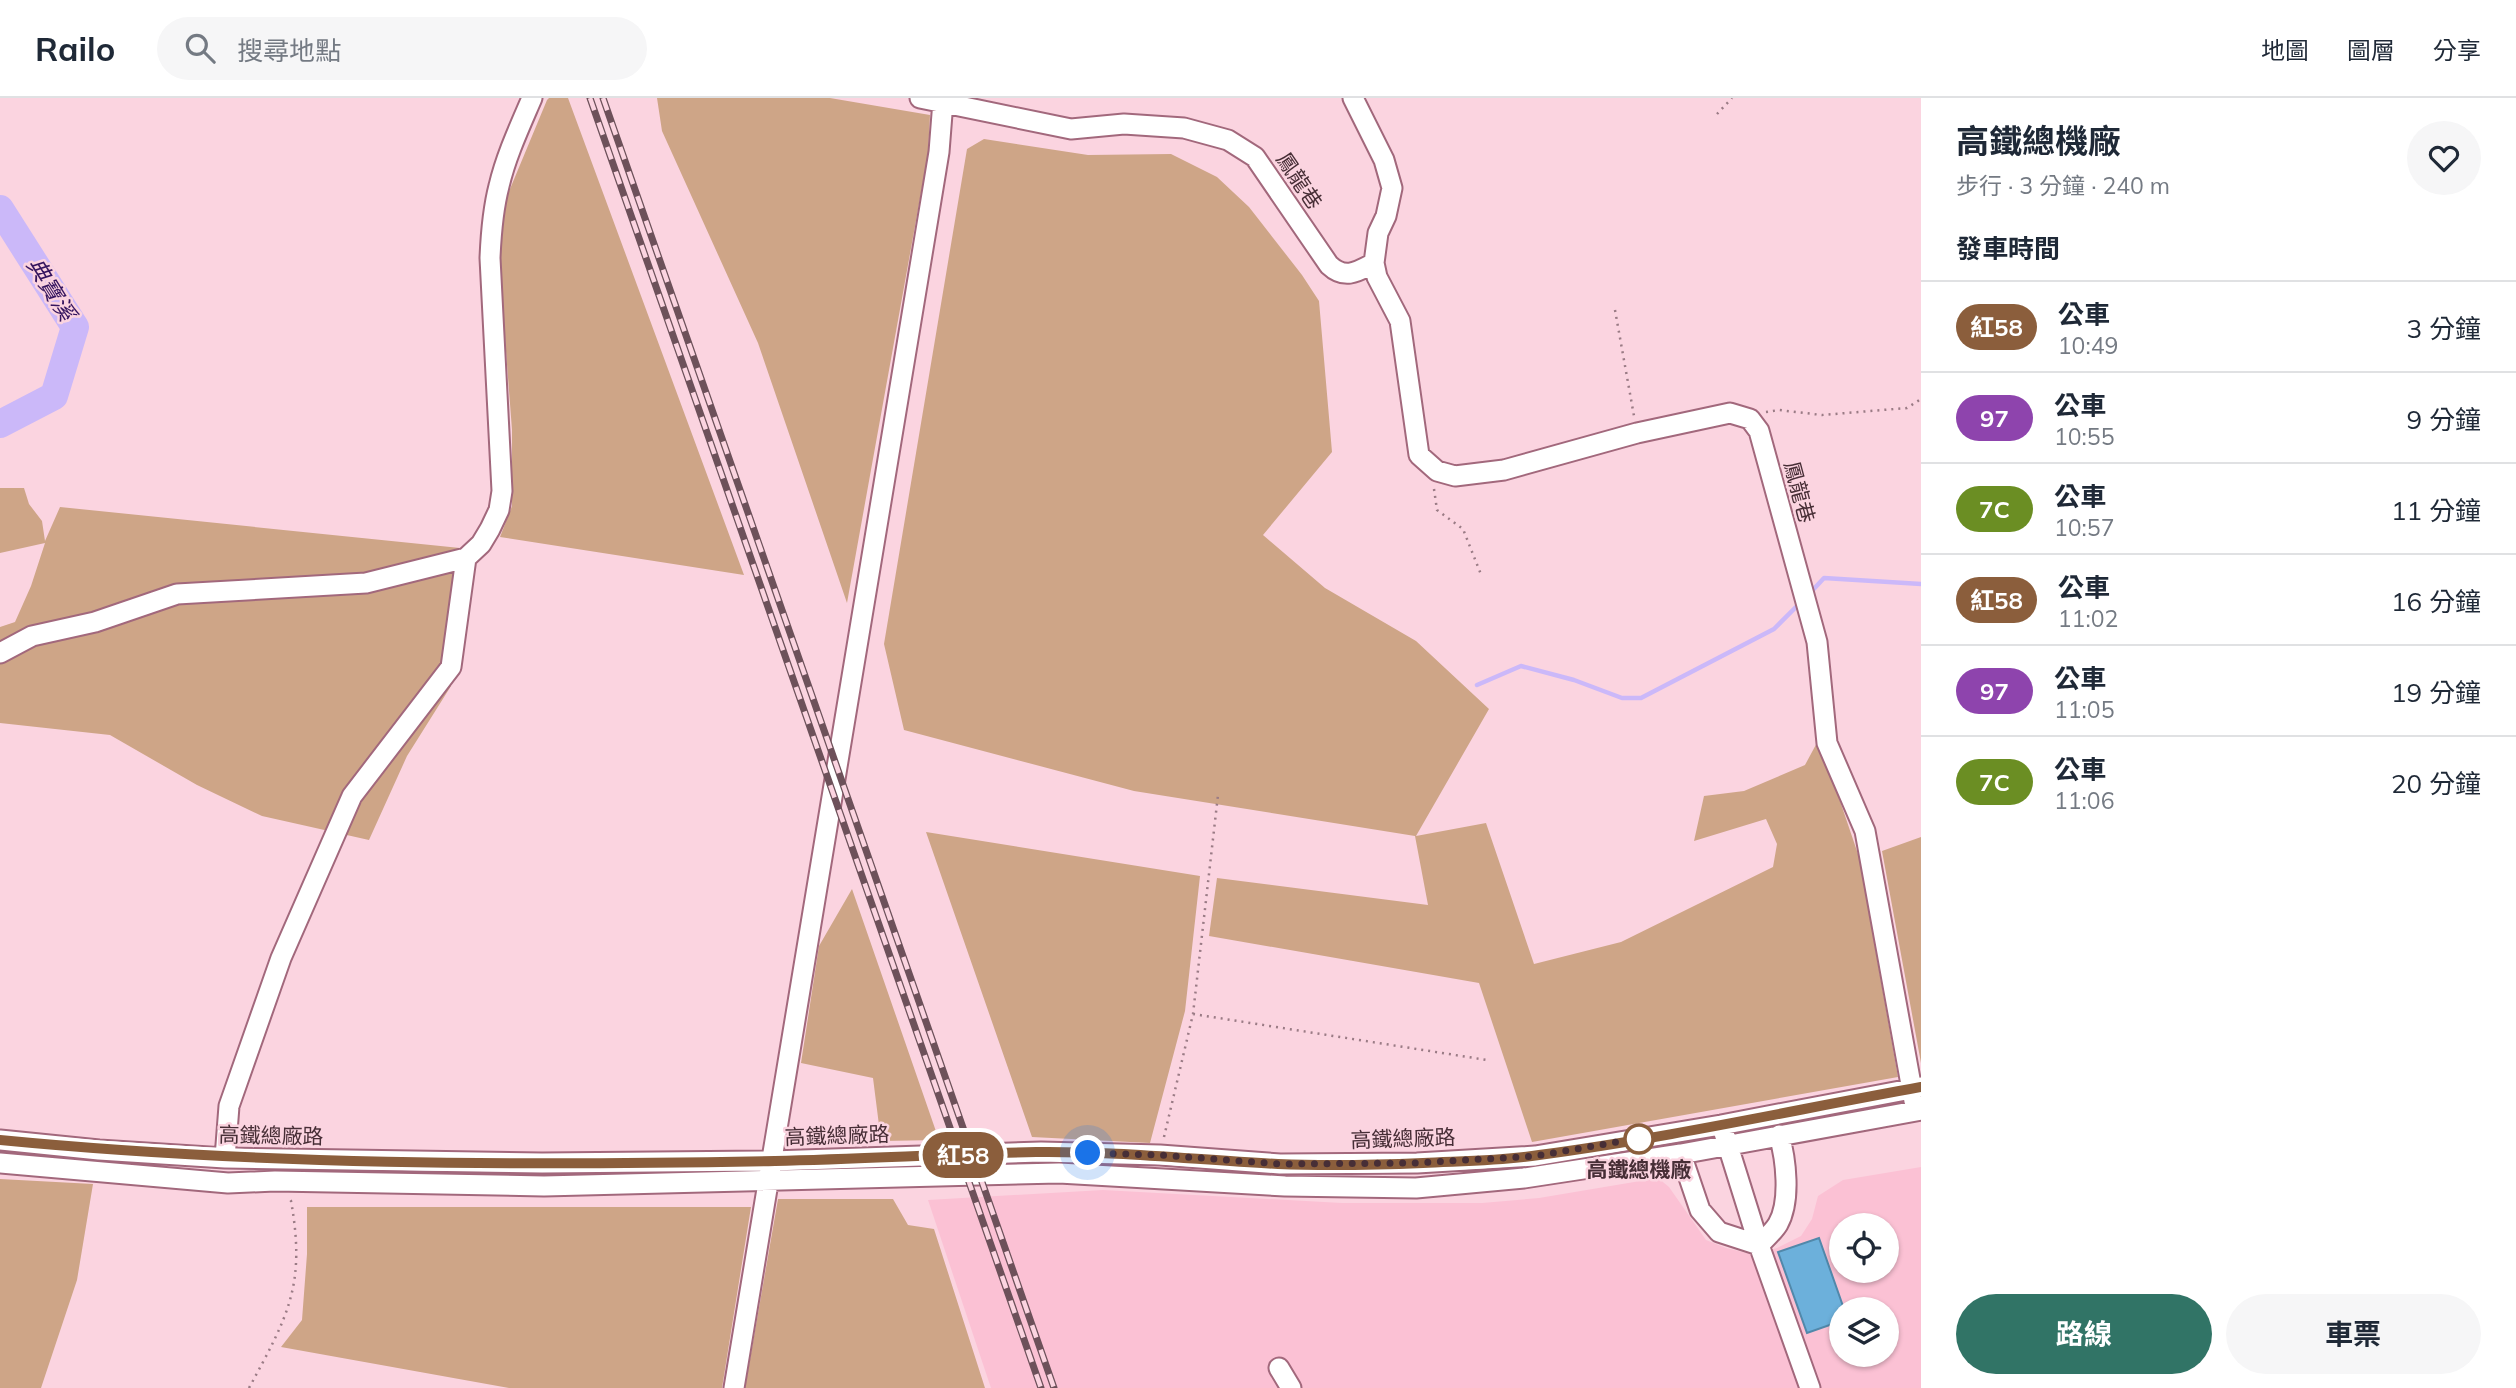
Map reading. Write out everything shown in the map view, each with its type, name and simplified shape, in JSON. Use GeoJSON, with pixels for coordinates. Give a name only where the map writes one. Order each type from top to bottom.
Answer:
{"type":"FeatureCollection","features":[{"type":"Feature","properties":{"kind":"street"},"geometry":{"type":"LineString","coordinates":[[0,653],[32,636],[95,622],[177,594],[366,583],[466,558],[481,544],[499,510],[502,491],[490,258],[491,232],[499,186],[514,141],[533,98]]}},
{"type":"Feature","properties":{"kind":"street","name":"鳳龍巷"},"geometry":{"type":"LineString","coordinates":[[920,98],[1071,129],[1124,124],[1172,128],[1228,140],[1255,157],[1329,265],[1337,272],[1349,275],[1374,263]]}},
{"type":"Feature","properties":{"kind":"street"},"geometry":{"type":"LineString","coordinates":[[1353,98],[1384,160],[1392,188],[1386,216],[1378,233],[1374,263],[1377,277],[1400,321],[1419,455],[1432,468],[1455,476],[1504,470],[1637,433],[1730,413],[1750,419]]}},
{"type":"Feature","properties":{"kind":"street"},"geometry":{"type":"LineString","coordinates":[[734,1388],[939,152],[943,101]]}},
{"type":"Feature","properties":{"kind":"street","name":"鳳龍巷"},"geometry":{"type":"LineString","coordinates":[[1750,419],[1759,431],[1816,642],[1827,743],[1865,831],[1919,1111]]}},
{"type":"Feature","properties":{"kind":"street"},"geometry":{"type":"LineString","coordinates":[[225,1158],[229,1106],[281,958],[352,796],[451,667],[466,558]]}},
{"type":"Feature","properties":{"kind":"street","name":"高鐵總廠路"},"geometry":{"type":"LineString","coordinates":[[0,1140],[225,1158],[542,1163],[772,1161],[1041,1152],[1160,1155],[1280,1164],[1417,1163],[1535,1156],[1721,1125],[1916,1088]]}},
{"type":"Feature","properties":{"kind":"street","name":"高鐵總廠路"},"geometry":{"type":"LineString","coordinates":[[0,1163],[228,1183],[275,1181],[544,1186],[1059,1173],[1285,1186],[1416,1188],[1524,1178],[1681,1154],[1919,1111]]}},
{"type":"Feature","properties":{"kind":"street"},"geometry":{"type":"LineString","coordinates":[[1721,1125],[1759,1245],[1810,1388]]}},
{"type":"Feature","properties":{"kind":"street"},"geometry":{"type":"LineString","coordinates":[[1759,1245],[1778,1224],[1785,1196],[1784,1153],[1779,1135]]}},
{"type":"Feature","properties":{"kind":"street"},"geometry":{"type":"LineString","coordinates":[[1681,1154],[1700,1210],[1719,1232],[1759,1245]]}},
{"type":"Feature","properties":{"kind":"street"},"geometry":{"type":"LineString","coordinates":[[1279,1368],[1292,1388]]}},
{"type":"Feature","properties":{"kind":"path"},"geometry":{"type":"LineString","coordinates":[[1717,114],[1732,98]]}},
{"type":"Feature","properties":{"kind":"path"},"geometry":{"type":"LineString","coordinates":[[1615,310],[1637,433]]}},
{"type":"Feature","properties":{"kind":"path"},"geometry":{"type":"LineString","coordinates":[[1750,419],[1761,413],[1779,411],[1822,415],[1907,408],[1921,399]]}},
{"type":"Feature","properties":{"kind":"path"},"geometry":{"type":"LineString","coordinates":[[1432,468],[1437,510],[1463,529],[1482,578]]}},
{"type":"Feature","properties":{"kind":"path"},"geometry":{"type":"LineString","coordinates":[[1160,1155],[1193,1014],[1218,795]]}},
{"type":"Feature","properties":{"kind":"path"},"geometry":{"type":"LineString","coordinates":[[1193,1014],[1487,1060]]}},
{"type":"Feature","properties":{"kind":"path"},"geometry":{"type":"LineString","coordinates":[[249,1388],[284,1322],[295,1287],[298,1247],[291,1201],[275,1181]]}},
{"type":"Feature","properties":{"kind":"shaded area"},"geometry":{"type":"Polygon","coordinates":[[[549,98],[568,98],[744,575],[500,537],[512,506],[512,430],[499,259],[505,201],[549,98]]]}},
{"type":"Feature","properties":{"kind":"shaded area"},"geometry":{"type":"Polygon","coordinates":[[[657,98],[830,98],[930,115],[928,154],[847,603],[758,343],[662,131],[657,98]]]}},
{"type":"Feature","properties":{"kind":"shaded area"},"geometry":{"type":"Polygon","coordinates":[[[984,139],[1088,155],[1171,154],[1217,177],[1249,207],[1302,275],[1319,301],[1332,452],[1263,535],[1325,588],[1416,641],[1489,709],[1416,836],[1486,823],[1534,964],[1621,942],[1773,867],[1777,844],[1766,819],[1694,841],[1704,796],[1744,791],[1805,765],[1819,739],[1859,857],[1898,1077],[1532,1142],[1479,983],[1209,936],[1217,878],[1428,905],[1415,836],[1134,791],[904,730],[884,644],[967,149],[984,139]]]}},
{"type":"Feature","properties":{"kind":"shaded area"},"geometry":{"type":"Polygon","coordinates":[[[0,488],[24,488],[29,504],[42,521],[45,541],[60,507],[460,548],[446,662],[451,686],[407,756],[369,840],[262,816],[197,785],[110,735],[0,723],[0,627],[15,622],[31,586],[45,543],[0,553],[0,488]]]}},
{"type":"Feature","properties":{"kind":"shaded area"},"geometry":{"type":"Polygon","coordinates":[[[926,832],[1200,876],[1185,1011],[1150,1143],[1032,1137],[926,832]]]}},
{"type":"Feature","properties":{"kind":"shaded area"},"geometry":{"type":"Polygon","coordinates":[[[1921,837],[1921,1063],[1882,851],[1921,837]]]}},
{"type":"Feature","properties":{"kind":"shaded area"},"geometry":{"type":"Polygon","coordinates":[[[852,889],[939,1140],[881,1141],[873,1078],[801,1063],[819,946],[852,889]]]}},
{"type":"Feature","properties":{"kind":"shaded area"},"geometry":{"type":"Polygon","coordinates":[[[1921,1167],[1921,1388],[991,1388],[928,1200],[1103,1190],[1342,1203],[1482,1203],[1539,1198],[1658,1178],[1669,1187],[1706,1240],[1755,1255],[1801,1236],[1812,1219],[1818,1196],[1843,1180],[1921,1167]]]}},
{"type":"Feature","properties":{"kind":"shaded area"},"geometry":{"type":"Polygon","coordinates":[[[0,1179],[93,1184],[77,1280],[41,1388],[0,1388],[0,1179]]]}},
{"type":"Feature","properties":{"kind":"shaded area"},"geometry":{"type":"Polygon","coordinates":[[[778,1199],[893,1199],[908,1225],[934,1229],[985,1388],[745,1388],[778,1199]]]}},
{"type":"Feature","properties":{"kind":"shaded area"},"geometry":{"type":"Polygon","coordinates":[[[307,1207],[751,1207],[722,1388],[509,1388],[281,1347],[302,1320],[307,1207]]]}},
{"type":"Feature","properties":{"kind":"building"},"geometry":{"type":"Polygon","coordinates":[[[1819,1238],[1829,1266],[1829,1283],[1835,1283],[1840,1297],[1829,1297],[1829,1325],[1807,1333],[1778,1252],[1819,1238]]]}},
{"type":"Feature","properties":{"kind":"waterway","name":"典寶溪"},"geometry":{"type":"LineString","coordinates":[[0,209],[75,327],[54,396],[0,424]]}},
{"type":"Feature","properties":{"kind":"waterway"},"geometry":{"type":"LineString","coordinates":[[1811,592],[1824,578],[1921,584]]}},
{"type":"Feature","properties":{"kind":"waterway"},"geometry":{"type":"LineString","coordinates":[[1477,685],[1521,666],[1574,680],[1622,698],[1641,698],[1774,629],[1800,603]]}},
{"type":"Feature","properties":{"kind":"railway"},"geometry":{"type":"LineString","coordinates":[[590,98],[1041,1388]]}},
{"type":"Feature","properties":{"kind":"railway"},"geometry":{"type":"LineString","coordinates":[[603,98],[1054,1388]]}},
{"type":"Feature","properties":{"kind":"bus line","name":"紅58"},"geometry":{"type":"LineString","coordinates":[[0,1140],[99,1150],[278,1159],[568,1163],[772,1161],[1041,1152],[1160,1155],[1280,1164],[1417,1163],[1535,1156],[1721,1125],[1921,1087]]}},
{"type":"Feature","properties":{"kind":"place","name":"高鐵總機廠"},"geometry":{"type":"Point","coordinates":[1639,1139]}},
{"type":"Feature","properties":{"kind":"route"},"geometry":{"type":"LineString","coordinates":[[1088,1153],[1160,1155],[1280,1164],[1417,1163],[1535,1156],[1641,1138],[1639,1139]]}}]}
